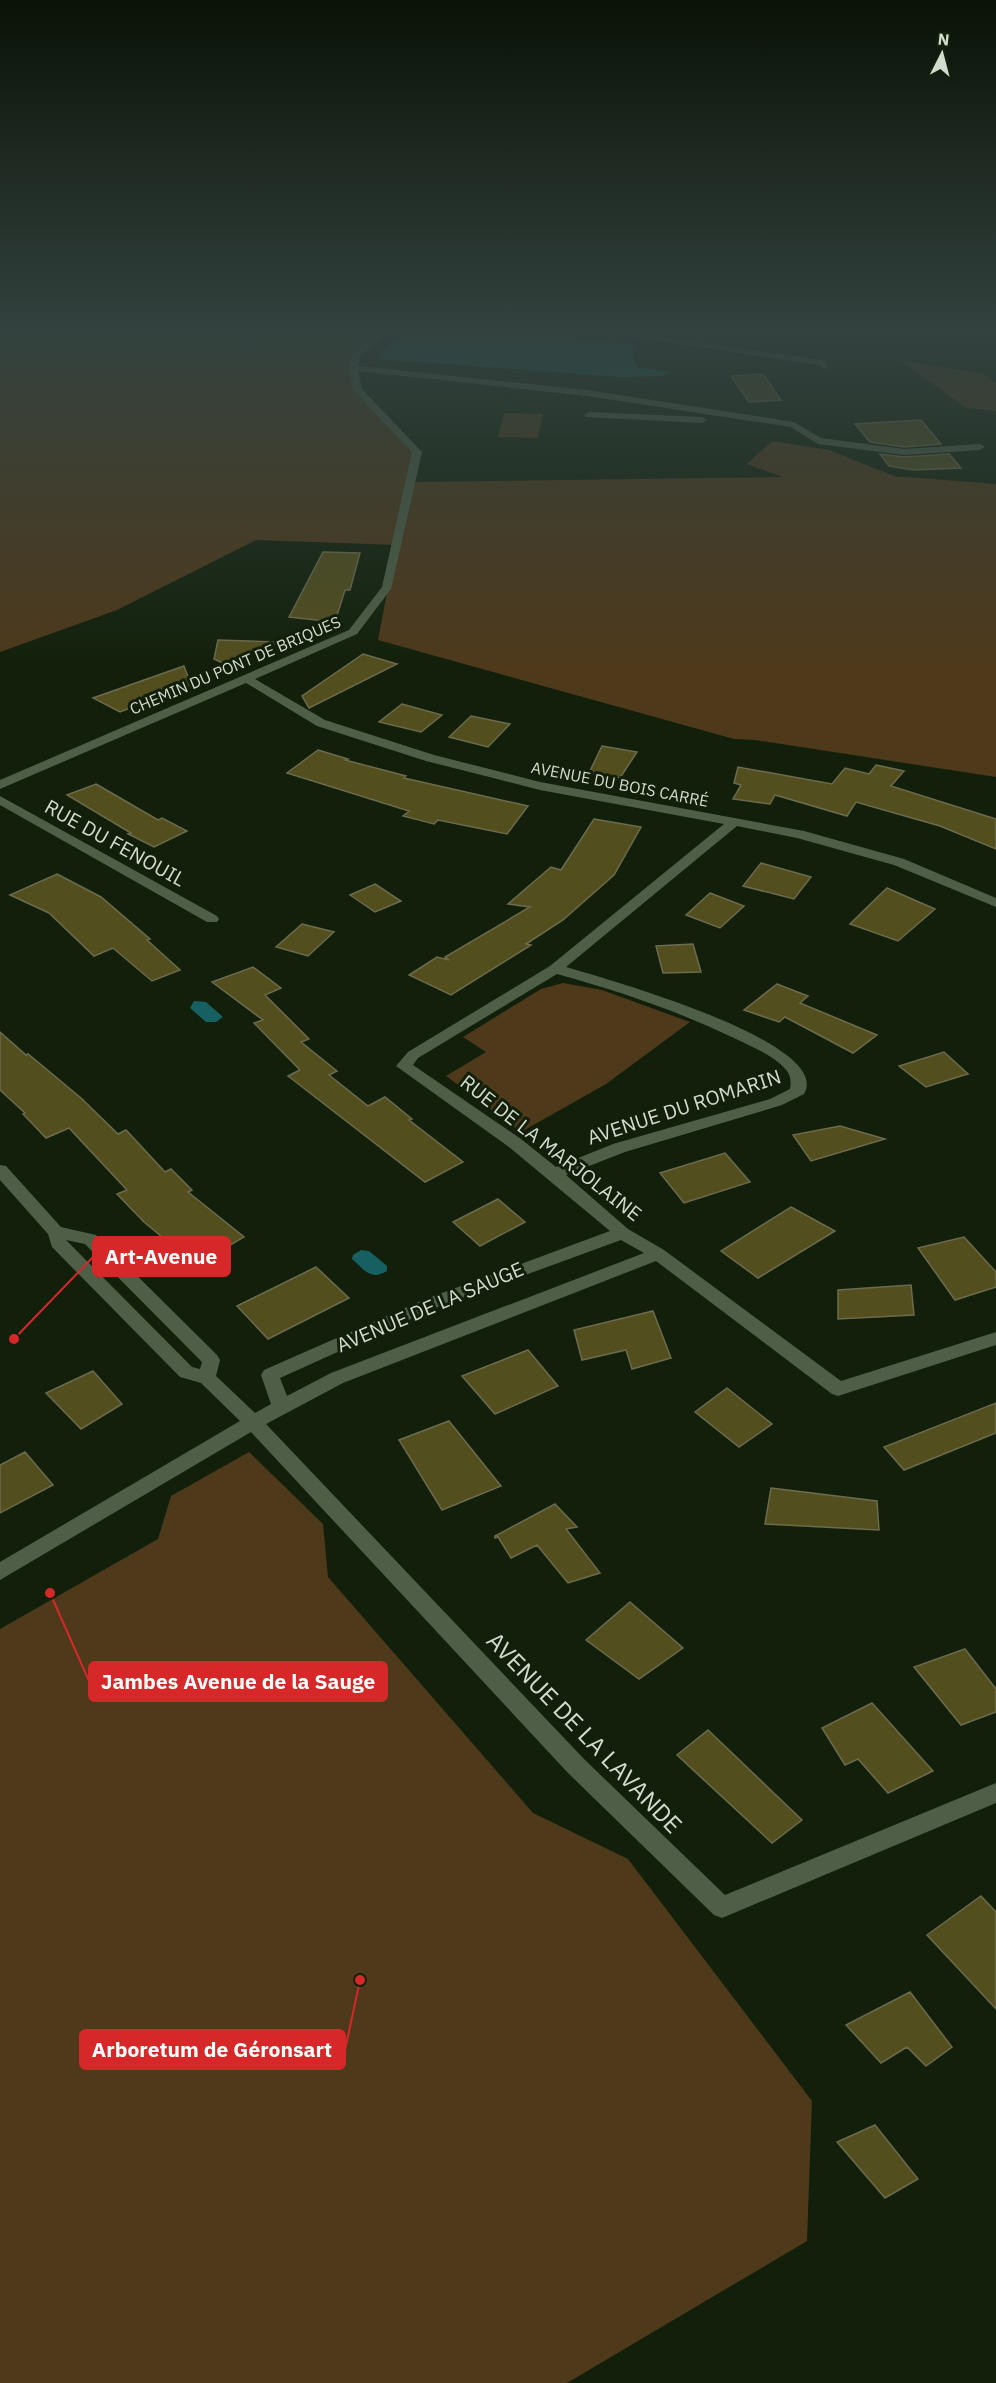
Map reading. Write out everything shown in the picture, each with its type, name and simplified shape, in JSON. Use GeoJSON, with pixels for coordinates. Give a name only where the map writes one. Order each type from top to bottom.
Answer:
{"type":"FeatureCollection","features":[{"type":"Feature","properties":{"kind":"street","name":"CHEMIN DU PONT DE BRIQUES"},"geometry":{"type":"LineString","coordinates":[[0,785],[353,632],[387,587],[417,452],[408,442]]}},
{"type":"Feature","properties":{"kind":"street"},"geometry":{"type":"LineString","coordinates":[[809,442],[832,443],[904,453],[980,447]]}},
{"type":"Feature","properties":{"kind":"street","name":"AVENUE DU BOIS CARRÉ"},"geometry":{"type":"LineString","coordinates":[[246,678],[321,723],[430,758],[540,786],[732,824],[799,834],[899,862],[996,903]]}},
{"type":"Feature","properties":{"kind":"street","name":"RUE DU FENOUIL"},"geometry":{"type":"LineString","coordinates":[[0,800],[212,919]]}},
{"type":"Feature","properties":{"kind":"street","name":"RUE DE LA MARJOLAINE"},"geometry":{"type":"LineString","coordinates":[[732,824],[555,969],[413,1056],[404,1066],[554,1174],[622,1233],[658,1254],[838,1389],[996,1338]]}},
{"type":"Feature","properties":{"kind":"street","name":"AVENUE DU ROMARIN"},"geometry":{"type":"LineString","coordinates":[[554,1174],[619,1148],[776,1102],[798,1091],[799,1080],[792,1067],[758,1044],[699,1014],[606,983],[555,969]]}},
{"type":"Feature","properties":{"kind":"street","name":"AVENUE DE LA LAVANDE"},"geometry":{"type":"LineString","coordinates":[[0,1170],[56,1232],[58,1243],[186,1372],[207,1378],[253,1422],[576,1766],[722,1907],[996,1793]]}},
{"type":"Feature","properties":{"kind":"street"},"geometry":{"type":"LineString","coordinates":[[56,1232],[90,1239],[211,1360],[207,1378]]}},
{"type":"Feature","properties":{"kind":"street","name":"AVENUE DE LA SAUGE"},"geometry":{"type":"LineString","coordinates":[[281,1406],[270,1375],[429,1304],[622,1233]]}},
{"type":"Feature","properties":{"kind":"street","name":"AVENUE DE LA SAUGE"},"geometry":{"type":"LineString","coordinates":[[0,1572],[253,1422],[337,1378],[658,1254]]}},
{"type":"Feature","properties":{"kind":"shaded area"},"geometry":{"type":"Polygon","coordinates":[[[0,442],[408,442],[417,452],[411,482],[783,477],[747,464],[771,442],[780,442],[829,450],[894,476],[996,484],[996,777],[755,740],[734,739],[378,640],[396,545],[256,540],[117,610],[0,652],[0,442]]]}},
{"type":"Feature","properties":{"kind":"shaded area"},"geometry":{"type":"Polygon","coordinates":[[[563,983],[602,990],[690,1022],[606,1084],[521,1132],[446,1076],[486,1052],[463,1037],[541,989],[563,983]]]}},
{"type":"Feature","properties":{"kind":"shaded area"},"geometry":{"type":"Polygon","coordinates":[[[249,1452],[323,1524],[328,1577],[533,1813],[628,1859],[812,2101],[807,2241],[567,2383],[0,2383],[0,1629],[158,1539],[171,1496],[249,1452]]]}},
{"type":"Feature","properties":{"kind":"water"},"geometry":{"type":"Polygon","coordinates":[[[194,1001],[206,1002],[223,1017],[216,1022],[206,1022],[190,1008],[194,1001]]]}},
{"type":"Feature","properties":{"kind":"water"},"geometry":{"type":"Polygon","coordinates":[[[361,1250],[369,1251],[387,1266],[387,1271],[376,1275],[364,1270],[352,1259],[353,1255],[361,1250]]]}},
{"type":"Feature","properties":{"kind":"building"},"geometry":{"type":"Polygon","coordinates":[[[871,442],[941,444],[904,447],[871,442]]]}},
{"type":"Feature","properties":{"kind":"building"},"geometry":{"type":"Polygon","coordinates":[[[880,454],[904,457],[949,454],[961,468],[914,470],[889,466],[880,454]]]}},
{"type":"Feature","properties":{"kind":"building"},"geometry":{"type":"Polygon","coordinates":[[[323,552],[360,553],[350,590],[345,590],[335,622],[289,617],[323,552]]]}},
{"type":"Feature","properties":{"kind":"building"},"geometry":{"type":"Polygon","coordinates":[[[218,640],[279,642],[227,665],[214,659],[218,640]]]}},
{"type":"Feature","properties":{"kind":"building"},"geometry":{"type":"Polygon","coordinates":[[[363,654],[397,664],[309,708],[302,696],[363,654]]]}},
{"type":"Feature","properties":{"kind":"building"},"geometry":{"type":"Polygon","coordinates":[[[184,666],[191,685],[120,712],[93,698],[184,666]]]}},
{"type":"Feature","properties":{"kind":"building"},"geometry":{"type":"Polygon","coordinates":[[[402,704],[442,715],[421,732],[379,722],[402,704]]]}},
{"type":"Feature","properties":{"kind":"building"},"geometry":{"type":"Polygon","coordinates":[[[471,716],[510,724],[488,747],[449,737],[471,716]]]}},
{"type":"Feature","properties":{"kind":"building"},"geometry":{"type":"Polygon","coordinates":[[[602,746],[637,752],[620,778],[589,773],[602,746]]]}},
{"type":"Feature","properties":{"kind":"building"},"geometry":{"type":"Polygon","coordinates":[[[318,750],[348,759],[345,760],[406,776],[404,778],[528,806],[507,834],[438,820],[434,824],[403,816],[409,811],[287,773],[318,750]]]}},
{"type":"Feature","properties":{"kind":"building"},"geometry":{"type":"Polygon","coordinates":[[[876,765],[904,771],[891,786],[996,819],[996,849],[940,826],[856,802],[847,816],[775,795],[770,804],[733,799],[741,785],[734,783],[738,767],[832,784],[845,768],[869,774],[876,765]]]}},
{"type":"Feature","properties":{"kind":"building"},"geometry":{"type":"Polygon","coordinates":[[[96,784],[158,820],[162,818],[187,831],[154,847],[128,834],[131,833],[67,795],[96,784]]]}},
{"type":"Feature","properties":{"kind":"building"},"geometry":{"type":"Polygon","coordinates":[[[594,819],[641,827],[614,875],[563,920],[526,944],[531,945],[451,995],[409,975],[437,957],[449,960],[445,957],[530,907],[508,904],[551,867],[561,870],[594,819]]]}},
{"type":"Feature","properties":{"kind":"building"},"geometry":{"type":"Polygon","coordinates":[[[761,863],[811,877],[794,899],[743,886],[761,863]]]}},
{"type":"Feature","properties":{"kind":"building"},"geometry":{"type":"Polygon","coordinates":[[[57,874],[101,897],[150,939],[147,940],[180,970],[152,981],[113,948],[94,956],[49,913],[10,895],[57,874]]]}},
{"type":"Feature","properties":{"kind":"building"},"geometry":{"type":"Polygon","coordinates":[[[375,884],[401,901],[375,912],[350,895],[375,884]]]}},
{"type":"Feature","properties":{"kind":"building"},"geometry":{"type":"Polygon","coordinates":[[[887,888],[935,909],[898,941],[850,924],[887,888]]]}},
{"type":"Feature","properties":{"kind":"building"},"geometry":{"type":"Polygon","coordinates":[[[710,893],[744,906],[720,928],[686,915],[710,893]]]}},
{"type":"Feature","properties":{"kind":"building"},"geometry":{"type":"Polygon","coordinates":[[[302,924],[334,932],[308,956],[276,947],[302,924]]]}},
{"type":"Feature","properties":{"kind":"building"},"geometry":{"type":"Polygon","coordinates":[[[693,944],[701,972],[663,973],[656,946],[693,944]]]}},
{"type":"Feature","properties":{"kind":"building"},"geometry":{"type":"Polygon","coordinates":[[[253,967],[281,988],[265,995],[309,1039],[301,1042],[337,1071],[329,1075],[368,1106],[385,1097],[412,1119],[409,1120],[463,1162],[425,1182],[288,1076],[300,1070],[254,1023],[263,1020],[212,982],[253,967]]]}},
{"type":"Feature","properties":{"kind":"building"},"geometry":{"type":"Polygon","coordinates":[[[777,984],[808,996],[800,1003],[877,1035],[853,1053],[785,1017],[779,1022],[744,1010],[777,984]]]}},
{"type":"Feature","properties":{"kind":"building"},"geometry":{"type":"Polygon","coordinates":[[[0,1032],[81,1098],[118,1134],[126,1130],[165,1172],[171,1169],[192,1190],[188,1192],[244,1237],[196,1265],[144,1222],[117,1194],[127,1190],[69,1128],[46,1138],[23,1114],[25,1113],[0,1090],[0,1032]]]}},
{"type":"Feature","properties":{"kind":"building"},"geometry":{"type":"Polygon","coordinates":[[[944,1052],[968,1074],[926,1087],[899,1066],[944,1052]]]}},
{"type":"Feature","properties":{"kind":"building"},"geometry":{"type":"Polygon","coordinates":[[[840,1126],[885,1139],[811,1161],[793,1135],[840,1126]]]}},
{"type":"Feature","properties":{"kind":"building"},"geometry":{"type":"Polygon","coordinates":[[[725,1153],[750,1182],[684,1203],[660,1173],[725,1153]]]}},
{"type":"Feature","properties":{"kind":"building"},"geometry":{"type":"Polygon","coordinates":[[[498,1199],[525,1222],[480,1246],[453,1222],[498,1199]]]}},
{"type":"Feature","properties":{"kind":"building"},"geometry":{"type":"Polygon","coordinates":[[[791,1207],[835,1231],[758,1278],[721,1251],[791,1207]]]}},
{"type":"Feature","properties":{"kind":"building"},"geometry":{"type":"Polygon","coordinates":[[[964,1237],[996,1272],[996,1287],[955,1300],[918,1248],[964,1237]]]}},
{"type":"Feature","properties":{"kind":"building"},"geometry":{"type":"Polygon","coordinates":[[[316,1267],[349,1298],[268,1339],[237,1306],[316,1267]]]}},
{"type":"Feature","properties":{"kind":"building"},"geometry":{"type":"Polygon","coordinates":[[[911,1285],[914,1315],[838,1319],[838,1290],[911,1285]]]}},
{"type":"Feature","properties":{"kind":"building"},"geometry":{"type":"Polygon","coordinates":[[[653,1311],[671,1358],[632,1369],[626,1350],[582,1360],[574,1330],[653,1311]]]}},
{"type":"Feature","properties":{"kind":"building"},"geometry":{"type":"Polygon","coordinates":[[[528,1350],[558,1386],[495,1414],[462,1376],[528,1350]]]}},
{"type":"Feature","properties":{"kind":"building"},"geometry":{"type":"Polygon","coordinates":[[[93,1371],[122,1404],[81,1429],[46,1393],[93,1371]]]}},
{"type":"Feature","properties":{"kind":"building"},"geometry":{"type":"Polygon","coordinates":[[[727,1388],[772,1424],[739,1447],[695,1412],[727,1388]]]}},
{"type":"Feature","properties":{"kind":"building"},"geometry":{"type":"Polygon","coordinates":[[[996,1403],[996,1433],[904,1470],[884,1447],[996,1403]]]}},
{"type":"Feature","properties":{"kind":"building"},"geometry":{"type":"Polygon","coordinates":[[[449,1421],[501,1486],[442,1510],[399,1440],[449,1421]]]}},
{"type":"Feature","properties":{"kind":"building"},"geometry":{"type":"Polygon","coordinates":[[[25,1452],[53,1485],[0,1513],[0,1465],[25,1452]]]}},
{"type":"Feature","properties":{"kind":"building"},"geometry":{"type":"Polygon","coordinates":[[[771,1488],[877,1501],[879,1530],[765,1524],[771,1488]]]}},
{"type":"Feature","properties":{"kind":"building"},"geometry":{"type":"Polygon","coordinates":[[[555,1504],[577,1527],[566,1529],[600,1573],[568,1583],[537,1545],[511,1558],[498,1537],[495,1538],[555,1504]]]}},
{"type":"Feature","properties":{"kind":"building"},"geometry":{"type":"Polygon","coordinates":[[[630,1602],[683,1648],[639,1679],[586,1640],[630,1602]]]}},
{"type":"Feature","properties":{"kind":"building"},"geometry":{"type":"Polygon","coordinates":[[[965,1649],[996,1689],[996,1712],[961,1725],[914,1667],[965,1649]]]}},
{"type":"Feature","properties":{"kind":"building"},"geometry":{"type":"Polygon","coordinates":[[[872,1703],[933,1771],[888,1793],[858,1759],[845,1765],[822,1728],[872,1703]]]}},
{"type":"Feature","properties":{"kind":"building"},"geometry":{"type":"Polygon","coordinates":[[[708,1730],[802,1820],[772,1843],[677,1755],[708,1730]]]}},
{"type":"Feature","properties":{"kind":"building"},"geometry":{"type":"Polygon","coordinates":[[[981,1896],[996,1912],[996,2009],[927,1935],[981,1896]]]}},
{"type":"Feature","properties":{"kind":"building"},"geometry":{"type":"Polygon","coordinates":[[[910,1992],[952,2047],[926,2066],[907,2047],[881,2063],[846,2025],[910,1992]]]}},
{"type":"Feature","properties":{"kind":"building"},"geometry":{"type":"Polygon","coordinates":[[[875,2125],[918,2179],[885,2198],[837,2142],[875,2125]]]}},
{"type":"Feature","properties":{"kind":"place","name":"Art-Avenue"},"geometry":{"type":"Point","coordinates":[14,1339]}},
{"type":"Feature","properties":{"kind":"place","name":"Jambes Avenue de la Sauge"},"geometry":{"type":"Point","coordinates":[50,1593]}},
{"type":"Feature","properties":{"kind":"place","name":"Arboretum de Géronsart"},"geometry":{"type":"Point","coordinates":[360,1980]}}]}
